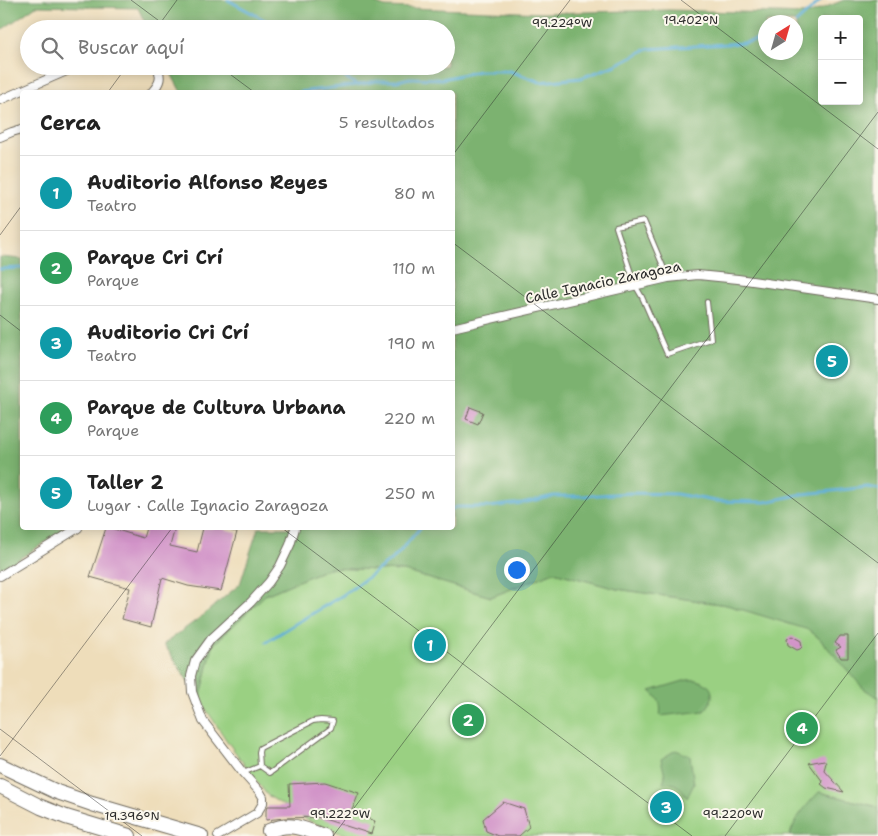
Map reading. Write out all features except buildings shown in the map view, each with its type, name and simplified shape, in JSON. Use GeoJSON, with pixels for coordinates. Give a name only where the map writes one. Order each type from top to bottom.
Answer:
{"type":"FeatureCollection","features":[{"type":"Feature","properties":{"kind":"highway"},"geometry":{"type":"LineString","coordinates":[[0,765],[57,792],[202,836]]}},
{"type":"Feature","properties":{"kind":"highway"},"geometry":{"type":"LineString","coordinates":[[0,786],[66,817],[129,836]]}},
{"type":"Feature","properties":{"kind":"highway"},"geometry":{"type":"LineString","coordinates":[[269,831],[284,826],[292,826],[324,836]]}},
{"type":"Feature","properties":{"kind":"street"},"geometry":{"type":"LineString","coordinates":[[23,90],[57,75]]}},
{"type":"Feature","properties":{"kind":"street"},"geometry":{"type":"LineString","coordinates":[[154,90],[161,75]]}},
{"type":"Feature","properties":{"kind":"street"},"geometry":{"type":"LineString","coordinates":[[0,100],[20,91]]}},
{"type":"Feature","properties":{"kind":"street"},"geometry":{"type":"LineString","coordinates":[[0,137],[20,130]]}},
{"type":"Feature","properties":{"kind":"street","name":"Calle Ignacio Zaragoza"},"geometry":{"type":"LineString","coordinates":[[455,327],[668,278],[698,275],[878,299]]}},
{"type":"Feature","properties":{"kind":"street"},"geometry":{"type":"LineString","coordinates":[[0,576],[75,530]]}},
{"type":"Feature","properties":{"kind":"street"},"geometry":{"type":"LineString","coordinates":[[218,836],[257,813],[262,803],[262,797],[260,792],[203,722],[192,692],[191,676],[195,661],[211,639],[251,602],[269,582],[280,566],[294,530]]}},
{"type":"Feature","properties":{"kind":"lane"},"geometry":{"type":"LineString","coordinates":[[668,278],[644,221],[616,228],[635,286],[642,297],[667,354],[712,339],[707,302]]}},
{"type":"Feature","properties":{"kind":"lane"},"geometry":{"type":"LineString","coordinates":[[313,721],[333,721],[331,728],[270,773],[260,766],[260,748],[313,721]]}},
{"type":"Feature","properties":{"kind":"lane"},"geometry":{"type":"LineString","coordinates":[[244,774],[260,766]]}},
{"type":"Feature","properties":{"kind":"green space"},"geometry":{"type":"Polygon","coordinates":[[[0,0],[366,0],[385,7],[544,13],[669,10],[808,14],[844,0],[878,0],[878,698],[863,688],[820,639],[809,630],[727,605],[617,589],[554,572],[491,597],[404,571],[329,568],[265,595],[213,645],[200,700],[164,644],[202,616],[240,584],[257,530],[455,530],[455,90],[180,90],[172,75],[455,75],[455,20],[144,20],[138,8],[36,6],[0,31],[0,0]]]}},
{"type":"Feature","properties":{"kind":"green space"},"geometry":{"type":"Polygon","coordinates":[[[0,257],[20,259],[20,530],[65,530],[0,571],[0,257]]]}},
{"type":"Feature","properties":{"kind":"green space"},"geometry":{"type":"Polygon","coordinates":[[[329,568],[404,571],[491,597],[554,572],[617,589],[727,605],[809,629],[863,687],[878,698],[878,807],[819,792],[792,828],[790,836],[350,836],[323,827],[307,820],[267,795],[227,741],[200,700],[213,645],[265,595],[329,568]]]}},
{"type":"Feature","properties":{"kind":"green space"},"geometry":{"type":"Polygon","coordinates":[[[687,680],[698,680],[711,690],[712,699],[704,711],[660,716],[661,708],[659,702],[650,691],[687,680]]]}},
{"type":"Feature","properties":{"kind":"green space"},"geometry":{"type":"Polygon","coordinates":[[[676,750],[690,756],[694,784],[687,798],[678,786],[671,783],[663,783],[665,776],[661,759],[676,750]]]}},
{"type":"Feature","properties":{"kind":"green space"},"geometry":{"type":"Polygon","coordinates":[[[819,792],[878,807],[878,836],[790,836],[798,818],[819,792]]]}},
{"type":"Feature","properties":{"kind":"waterway"},"geometry":{"type":"LineString","coordinates":[[228,0],[265,20]]}},
{"type":"Feature","properties":{"kind":"waterway"},"geometry":{"type":"LineString","coordinates":[[803,17],[821,0]]}},
{"type":"Feature","properties":{"kind":"waterway"},"geometry":{"type":"LineString","coordinates":[[316,90],[410,78],[442,79],[479,71],[510,71],[540,82],[581,78],[616,65],[647,49],[743,43],[758,40]]}},
{"type":"Feature","properties":{"kind":"waterway"},"geometry":{"type":"LineString","coordinates":[[342,75],[357,85]]}},
{"type":"Feature","properties":{"kind":"waterway"},"geometry":{"type":"LineString","coordinates":[[0,269],[20,268]]}},
{"type":"Feature","properties":{"kind":"waterway"},"geometry":{"type":"LineString","coordinates":[[455,508],[489,507],[522,503],[554,496],[630,493],[676,494],[715,501],[765,502],[803,494],[868,487],[878,489]]}},
{"type":"Feature","properties":{"kind":"waterway"},"geometry":{"type":"LineString","coordinates":[[266,642],[343,595],[371,575],[396,556],[418,530]]}},
{"type":"Feature","properties":{"kind":"place","name":"Taller 2"},"geometry":{"type":"Point","coordinates":[832,361]}},
{"type":"Feature","properties":{"kind":"place","name":"Auditorio Alfonso Reyes"},"geometry":{"type":"Point","coordinates":[430,645]}},
{"type":"Feature","properties":{"kind":"place","name":"Parque Cri Crí"},"geometry":{"type":"Point","coordinates":[468,720]}},
{"type":"Feature","properties":{"kind":"place","name":"Parque de Cultura Urbana"},"geometry":{"type":"Point","coordinates":[802,728]}},
{"type":"Feature","properties":{"kind":"place","name":"Auditorio Cri Crí"},"geometry":{"type":"Point","coordinates":[666,807]}}]}
